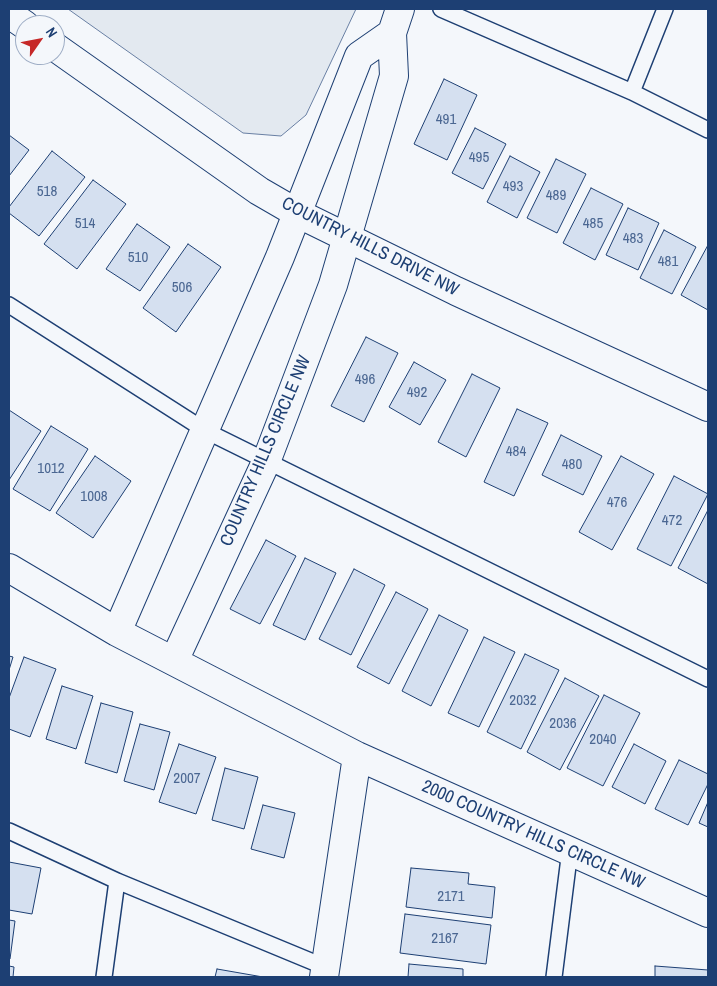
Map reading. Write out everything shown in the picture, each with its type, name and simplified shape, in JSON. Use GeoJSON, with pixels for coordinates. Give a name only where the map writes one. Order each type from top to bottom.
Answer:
{"type":"FeatureCollection","features":[{"type":"Feature","properties":{"kind":"street"},"geometry":{"type":"LineString","coordinates":[[117,632],[280,257],[359,56],[396,21]]}},
{"type":"Feature","properties":{"kind":"street","name":"COUNTRY HILLS CIRCLE NW"},"geometry":{"type":"LineString","coordinates":[[174,661],[266,462],[333,285],[394,76],[396,21]]}},
{"type":"Feature","properties":{"kind":"street","name":"COUNTRY HILLS DRIVE NW"},"geometry":{"type":"LineString","coordinates":[[65,54],[259,191],[297,213],[456,290],[708,406]]}},
{"type":"Feature","properties":{"kind":"street","name":"2000 COUNTRY HILLS CIRCLE NW"},"geometry":{"type":"LineString","coordinates":[[9,568],[117,632],[357,756],[570,850],[708,914]]}},
{"type":"Feature","properties":{"kind":"street"},"geometry":{"type":"LineString","coordinates":[[324,972],[357,756]]}},
{"type":"Feature","properties":{"kind":"lane"},"geometry":{"type":"LineString","coordinates":[[441,9],[632,92],[708,130]]}},
{"type":"Feature","properties":{"kind":"lane"},"geometry":{"type":"LineString","coordinates":[[632,92],[666,9]]}},
{"type":"Feature","properties":{"kind":"lane"},"geometry":{"type":"LineString","coordinates":[[9,305],[206,431],[708,679]]}},
{"type":"Feature","properties":{"kind":"lane"},"geometry":{"type":"LineString","coordinates":[[9,831],[117,881],[324,972]]}},
{"type":"Feature","properties":{"kind":"lane"},"geometry":{"type":"LineString","coordinates":[[554,977],[570,850]]}},
{"type":"Feature","properties":{"kind":"lane"},"geometry":{"type":"LineString","coordinates":[[104,977],[117,881]]}},
{"type":"Feature","properties":{"kind":"shaded area"},"geometry":{"type":"Polygon","coordinates":[[[68,9],[356,9],[306,115],[281,136],[243,133],[68,9]]]}},
{"type":"Feature","properties":{"kind":"building"},"geometry":{"type":"Polygon","coordinates":[[[444,79],[477,95],[447,160],[414,144],[444,79]]]}},
{"type":"Feature","properties":{"kind":"building"},"geometry":{"type":"Polygon","coordinates":[[[475,128],[506,144],[483,189],[452,173],[475,128]]]}},
{"type":"Feature","properties":{"kind":"building"},"geometry":{"type":"Polygon","coordinates":[[[9,135],[29,150],[9,176],[9,135]]]}},
{"type":"Feature","properties":{"kind":"building"},"geometry":{"type":"Polygon","coordinates":[[[52,151],[85,177],[39,236],[9,213],[9,207],[52,151]]]}},
{"type":"Feature","properties":{"kind":"building"},"geometry":{"type":"Polygon","coordinates":[[[510,156],[540,172],[517,218],[487,202],[510,156]]]}},
{"type":"Feature","properties":{"kind":"building"},"geometry":{"type":"Polygon","coordinates":[[[556,159],[586,174],[557,233],[527,218],[556,159]]]}},
{"type":"Feature","properties":{"kind":"building"},"geometry":{"type":"Polygon","coordinates":[[[93,180],[126,204],[77,269],[44,244],[93,180]]]}},
{"type":"Feature","properties":{"kind":"building"},"geometry":{"type":"Polygon","coordinates":[[[591,188],[623,204],[595,260],[563,243],[591,188]]]}},
{"type":"Feature","properties":{"kind":"building"},"geometry":{"type":"Polygon","coordinates":[[[628,208],[659,223],[638,270],[606,255],[628,208]]]}},
{"type":"Feature","properties":{"kind":"building"},"geometry":{"type":"Polygon","coordinates":[[[137,224],[170,247],[140,291],[106,269],[137,224]]]}},
{"type":"Feature","properties":{"kind":"building"},"geometry":{"type":"Polygon","coordinates":[[[664,230],[696,247],[672,294],[640,278],[664,230]]]}},
{"type":"Feature","properties":{"kind":"building"},"geometry":{"type":"Polygon","coordinates":[[[188,244],[221,267],[176,332],[143,308],[188,244]]]}},
{"type":"Feature","properties":{"kind":"building"},"geometry":{"type":"Polygon","coordinates":[[[708,245],[708,310],[681,295],[708,245]]]}},
{"type":"Feature","properties":{"kind":"building"},"geometry":{"type":"Polygon","coordinates":[[[366,337],[398,353],[364,422],[331,406],[366,337]]]}},
{"type":"Feature","properties":{"kind":"building"},"geometry":{"type":"Polygon","coordinates":[[[414,362],[446,380],[420,425],[389,407],[414,362]]]}},
{"type":"Feature","properties":{"kind":"building"},"geometry":{"type":"Polygon","coordinates":[[[472,374],[500,388],[466,457],[438,442],[472,374]]]}},
{"type":"Feature","properties":{"kind":"building"},"geometry":{"type":"Polygon","coordinates":[[[517,409],[548,423],[514,496],[484,482],[517,409]]]}},
{"type":"Feature","properties":{"kind":"building"},"geometry":{"type":"Polygon","coordinates":[[[9,410],[41,431],[9,480],[9,410]]]}},
{"type":"Feature","properties":{"kind":"building"},"geometry":{"type":"Polygon","coordinates":[[[51,426],[88,449],[50,511],[13,489],[51,426]]]}},
{"type":"Feature","properties":{"kind":"building"},"geometry":{"type":"Polygon","coordinates":[[[561,435],[602,456],[583,495],[542,475],[561,435]]]}},
{"type":"Feature","properties":{"kind":"building"},"geometry":{"type":"Polygon","coordinates":[[[95,456],[131,481],[93,538],[56,513],[95,456]]]}},
{"type":"Feature","properties":{"kind":"building"},"geometry":{"type":"Polygon","coordinates":[[[621,456],[654,474],[612,550],[579,532],[621,456]]]}},
{"type":"Feature","properties":{"kind":"building"},"geometry":{"type":"Polygon","coordinates":[[[674,476],[708,494],[671,566],[637,549],[674,476]]]}},
{"type":"Feature","properties":{"kind":"building"},"geometry":{"type":"Polygon","coordinates":[[[708,510],[708,584],[678,568],[708,510]]]}},
{"type":"Feature","properties":{"kind":"building"},"geometry":{"type":"Polygon","coordinates":[[[266,540],[296,556],[260,624],[230,609],[266,540]]]}},
{"type":"Feature","properties":{"kind":"building"},"geometry":{"type":"Polygon","coordinates":[[[305,558],[336,573],[305,640],[273,625],[305,558]]]}},
{"type":"Feature","properties":{"kind":"building"},"geometry":{"type":"Polygon","coordinates":[[[354,569],[385,585],[351,655],[319,639],[354,569]]]}},
{"type":"Feature","properties":{"kind":"building"},"geometry":{"type":"Polygon","coordinates":[[[396,592],[428,609],[389,684],[357,667],[396,592]]]}},
{"type":"Feature","properties":{"kind":"building"},"geometry":{"type":"Polygon","coordinates":[[[439,615],[468,630],[431,706],[402,691],[439,615]]]}},
{"type":"Feature","properties":{"kind":"building"},"geometry":{"type":"Polygon","coordinates":[[[484,637],[515,652],[479,727],[448,713],[484,637]]]}},
{"type":"Feature","properties":{"kind":"building"},"geometry":{"type":"Polygon","coordinates":[[[525,654],[559,670],[521,749],[487,732],[525,654]]]}},
{"type":"Feature","properties":{"kind":"building"},"geometry":{"type":"Polygon","coordinates":[[[9,656],[13,657],[9,670],[9,656]]]}},
{"type":"Feature","properties":{"kind":"building"},"geometry":{"type":"Polygon","coordinates":[[[24,657],[56,669],[30,737],[9,729],[9,698],[24,657]]]}},
{"type":"Feature","properties":{"kind":"building"},"geometry":{"type":"Polygon","coordinates":[[[565,678],[599,696],[560,770],[527,752],[565,678]]]}},
{"type":"Feature","properties":{"kind":"building"},"geometry":{"type":"Polygon","coordinates":[[[62,686],[93,696],[76,749],[46,739],[62,686]]]}},
{"type":"Feature","properties":{"kind":"building"},"geometry":{"type":"Polygon","coordinates":[[[604,695],[640,713],[603,786],[567,768],[604,695]]]}},
{"type":"Feature","properties":{"kind":"building"},"geometry":{"type":"Polygon","coordinates":[[[101,703],[133,712],[117,773],[85,763],[101,703]]]}},
{"type":"Feature","properties":{"kind":"building"},"geometry":{"type":"Polygon","coordinates":[[[140,724],[170,732],[154,790],[124,781],[140,724]]]}},
{"type":"Feature","properties":{"kind":"building"},"geometry":{"type":"Polygon","coordinates":[[[179,744],[216,757],[196,814],[159,802],[179,744]]]}},
{"type":"Feature","properties":{"kind":"building"},"geometry":{"type":"Polygon","coordinates":[[[634,744],[666,761],[645,804],[612,787],[634,744]]]}},
{"type":"Feature","properties":{"kind":"building"},"geometry":{"type":"Polygon","coordinates":[[[679,760],[708,774],[708,784],[688,825],[655,809],[679,760]]]}},
{"type":"Feature","properties":{"kind":"building"},"geometry":{"type":"Polygon","coordinates":[[[225,768],[258,777],[244,829],[212,820],[225,768]]]}},
{"type":"Feature","properties":{"kind":"building"},"geometry":{"type":"Polygon","coordinates":[[[708,802],[708,827],[699,823],[708,802]]]}},
{"type":"Feature","properties":{"kind":"building"},"geometry":{"type":"Polygon","coordinates":[[[263,805],[295,813],[284,858],[251,849],[263,805]]]}},
{"type":"Feature","properties":{"kind":"building"},"geometry":{"type":"Polygon","coordinates":[[[9,862],[41,868],[32,914],[9,910],[9,862]]]}},
{"type":"Feature","properties":{"kind":"building"},"geometry":{"type":"Polygon","coordinates":[[[411,868],[469,873],[468,884],[495,887],[492,918],[406,907],[411,868]]]}},
{"type":"Feature","properties":{"kind":"building"},"geometry":{"type":"Polygon","coordinates":[[[405,914],[491,925],[486,964],[400,953],[405,914]]]}},
{"type":"Feature","properties":{"kind":"building"},"geometry":{"type":"Polygon","coordinates":[[[9,920],[15,921],[10,959],[9,959],[9,920]]]}},
{"type":"Feature","properties":{"kind":"building"},"geometry":{"type":"Polygon","coordinates":[[[409,964],[463,969],[463,977],[408,977],[409,964]]]}},
{"type":"Feature","properties":{"kind":"building"},"geometry":{"type":"Polygon","coordinates":[[[9,966],[14,967],[13,977],[9,977],[9,966]]]}},
{"type":"Feature","properties":{"kind":"building"},"geometry":{"type":"Polygon","coordinates":[[[655,966],[708,970],[708,977],[655,977],[655,966]]]}},
{"type":"Feature","properties":{"kind":"building"},"geometry":{"type":"Polygon","coordinates":[[[217,969],[263,977],[215,977],[217,969]]]}}]}
